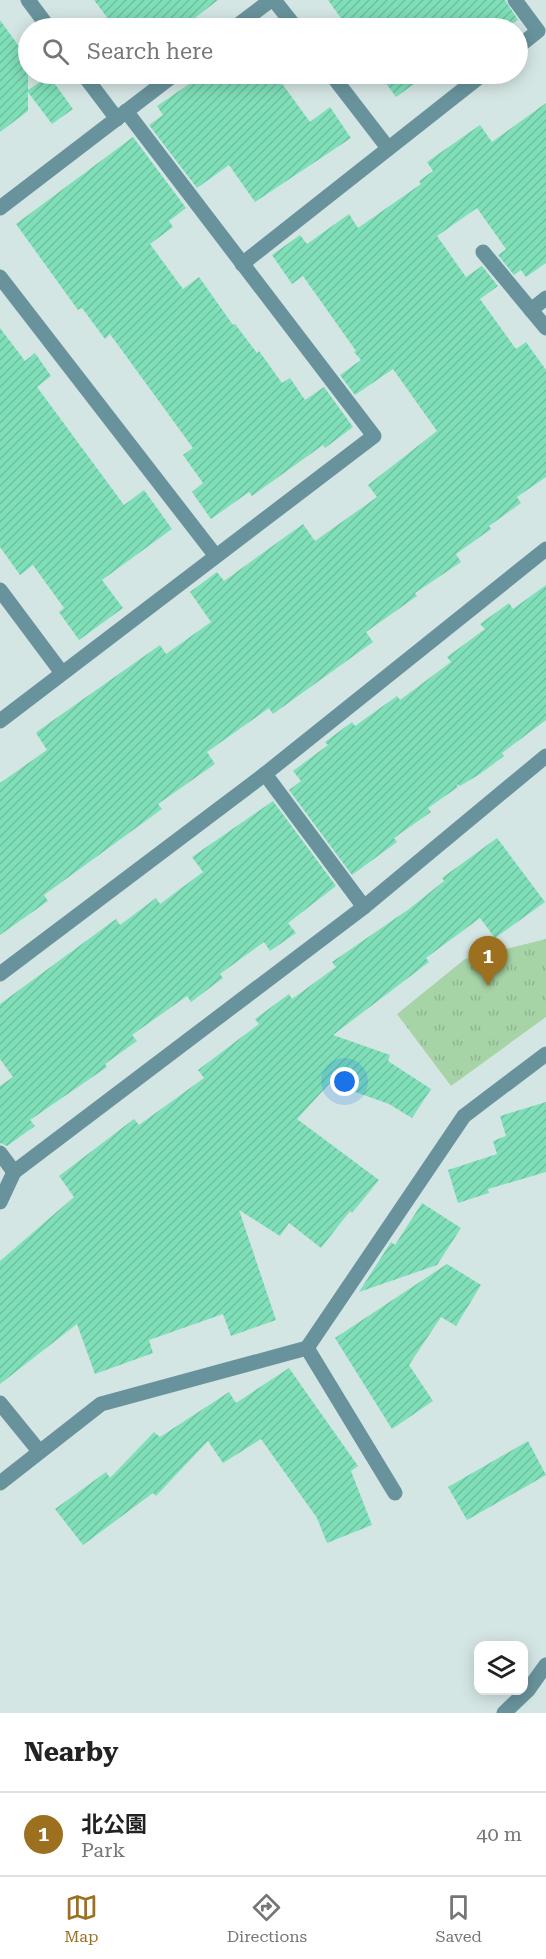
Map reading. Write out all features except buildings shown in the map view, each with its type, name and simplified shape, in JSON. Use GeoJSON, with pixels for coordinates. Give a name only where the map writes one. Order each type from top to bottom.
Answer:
{"type":"FeatureCollection","features":[{"type":"Feature","properties":{"kind":"street"},"geometry":{"type":"LineString","coordinates":[[28,0],[42,18]]}},
{"type":"Feature","properties":{"kind":"street"},"geometry":{"type":"LineString","coordinates":[[248,18],[272,0],[287,18]]}},
{"type":"Feature","properties":{"kind":"street"},"geometry":{"type":"LineString","coordinates":[[515,0],[538,31],[528,39]]}},
{"type":"Feature","properties":{"kind":"street"},"geometry":{"type":"LineString","coordinates":[[0,721],[374,436],[242,264],[121,115],[92,84]]}},
{"type":"Feature","properties":{"kind":"street"},"geometry":{"type":"LineString","coordinates":[[0,208],[162,84]]}},
{"type":"Feature","properties":{"kind":"street"},"geometry":{"type":"LineString","coordinates":[[338,84],[388,148]]}},
{"type":"Feature","properties":{"kind":"street"},"geometry":{"type":"LineString","coordinates":[[242,264],[470,84]]}},
{"type":"Feature","properties":{"kind":"street"},"geometry":{"type":"LineString","coordinates":[[483,252],[546,328]]}},
{"type":"Feature","properties":{"kind":"street"},"geometry":{"type":"LineString","coordinates":[[0,277],[215,555]]}},
{"type":"Feature","properties":{"kind":"street"},"geometry":{"type":"LineString","coordinates":[[531,310],[546,298]]}},
{"type":"Feature","properties":{"kind":"street"},"geometry":{"type":"LineString","coordinates":[[0,974],[264,774],[546,549]]}},
{"type":"Feature","properties":{"kind":"street"},"geometry":{"type":"LineString","coordinates":[[0,590],[63,673]]}},
{"type":"Feature","properties":{"kind":"street"},"geometry":{"type":"LineString","coordinates":[[0,1202],[14,1172],[364,907],[546,756]]}},
{"type":"Feature","properties":{"kind":"street"},"geometry":{"type":"LineString","coordinates":[[264,774],[364,907]]}},
{"type":"Feature","properties":{"kind":"street"},"geometry":{"type":"LineString","coordinates":[[0,1483],[101,1404],[307,1348],[464,1116],[546,1054]]}},
{"type":"Feature","properties":{"kind":"street"},"geometry":{"type":"LineString","coordinates":[[0,1153],[14,1172]]}},
{"type":"Feature","properties":{"kind":"street"},"geometry":{"type":"LineString","coordinates":[[307,1348],[395,1493]]}},
{"type":"Feature","properties":{"kind":"street"},"geometry":{"type":"LineString","coordinates":[[0,1403],[39,1451]]}},
{"type":"Feature","properties":{"kind":"street"},"geometry":{"type":"LineString","coordinates":[[504,1713],[528,1690],[546,1665]]}},
{"type":"Feature","properties":{"kind":"green space"},"geometry":{"type":"Polygon","coordinates":[[[546,939],[546,1017],[451,1086],[397,1014],[465,959],[546,939]]]}},
{"type":"Feature","properties":{"kind":"place","name":"北公園"},"geometry":{"type":"Point","coordinates":[488,986]}}]}
